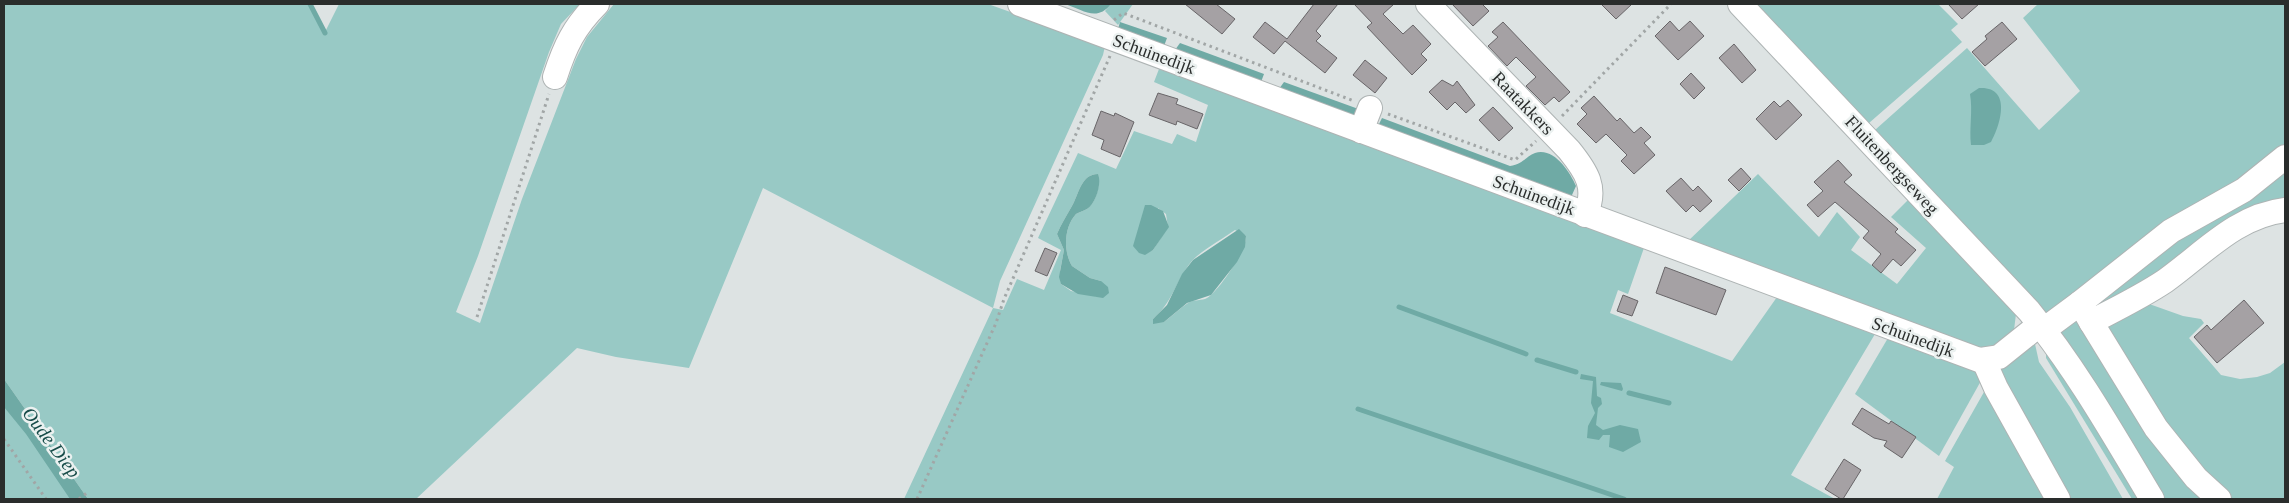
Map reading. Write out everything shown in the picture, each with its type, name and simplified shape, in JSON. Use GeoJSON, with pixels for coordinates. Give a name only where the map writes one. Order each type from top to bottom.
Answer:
{"type":"FeatureCollection","features":[{"type":"Feature","properties":{"kind":"street"},"geometry":{"type":"LineString","coordinates":[[555,77],[570,37],[583,18],[598,4]]}},
{"type":"Feature","properties":{"kind":"street","name":"Schuinedijk"},"geometry":{"type":"LineString","coordinates":[[1020,4],[1585,214],[1883,334],[1971,359],[1984,377]]}},
{"type":"Feature","properties":{"kind":"street","name":"Raatakkers"},"geometry":{"type":"LineString","coordinates":[[1428,4],[1569,150],[1587,175],[1592,193],[1590,205],[1585,214]]}},
{"type":"Feature","properties":{"kind":"street","name":"Fluitenbergseweg"},"geometry":{"type":"LineString","coordinates":[[1740,4],[2014,293],[2086,389],[2152,499]]}},
{"type":"Feature","properties":{"kind":"street"},"geometry":{"type":"LineString","coordinates":[[1361,131],[1370,108]]}},
{"type":"Feature","properties":{"kind":"street"},"geometry":{"type":"LineString","coordinates":[[2086,313],[2171,231],[2244,190],[2285,157]]}},
{"type":"Feature","properties":{"kind":"street"},"geometry":{"type":"LineString","coordinates":[[2058,499],[1984,377],[1998,357],[2034,329],[2049,326],[2152,289],[2235,227],[2262,216],[2285,210]]}},
{"type":"Feature","properties":{"kind":"street"},"geometry":{"type":"LineString","coordinates":[[2086,313],[2160,433],[2196,478],[2219,499]]}},
{"type":"Feature","properties":{"kind":"path"},"geometry":{"type":"LineString","coordinates":[[916,499],[992,331],[1108,37],[1123,13],[1370,108],[1515,160],[1549,130],[1672,4]]}},
{"type":"Feature","properties":{"kind":"path"},"geometry":{"type":"LineString","coordinates":[[476,317],[555,77]]}},
{"type":"Feature","properties":{"kind":"path"},"geometry":{"type":"LineString","coordinates":[[4,439],[46,499]]}},
{"type":"Feature","properties":{"kind":"path"},"geometry":{"type":"LineString","coordinates":[[78,499],[88,492]]}},
{"type":"Feature","properties":{"kind":"shaded area"},"geometry":{"type":"Polygon","coordinates":[[[4,4],[310,4],[325,32],[339,4],[580,4],[561,24],[549,52],[478,256],[456,312],[480,323],[522,199],[576,59],[587,37],[614,4],[988,4],[1105,46],[1103,55],[1000,281],[993,308],[763,188],[689,368],[616,357],[577,348],[416,499],[88,499],[4,379],[4,4]]]}},
{"type":"Feature","properties":{"kind":"shaded area"},"geometry":{"type":"Polygon","coordinates":[[[1065,4],[1111,4],[1100,12],[1090,13],[1065,4]]]}},
{"type":"Feature","properties":{"kind":"shaded area"},"geometry":{"type":"Polygon","coordinates":[[[1111,4],[1133,4],[1118,25],[1105,11],[1111,4]]]}},
{"type":"Feature","properties":{"kind":"shaded area"},"geometry":{"type":"Polygon","coordinates":[[[1756,4],[1938,4],[1958,24],[1951,30],[1962,42],[1869,123],[1756,4]]]}},
{"type":"Feature","properties":{"kind":"shaded area"},"geometry":{"type":"Polygon","coordinates":[[[2038,4],[2285,4],[2285,149],[2053,314],[2042,313],[1875,130],[1967,48],[2039,130],[2080,91],[2023,18],[2038,4]]]}},
{"type":"Feature","properties":{"kind":"shaded area"},"geometry":{"type":"Polygon","coordinates":[[[1120,22],[1167,38],[1164,46],[1118,29],[1120,22]]]}},
{"type":"Feature","properties":{"kind":"shaded area"},"geometry":{"type":"Polygon","coordinates":[[[1180,43],[1264,74],[1261,82],[1175,50],[1180,43]]]}},
{"type":"Feature","properties":{"kind":"shaded area"},"geometry":{"type":"Polygon","coordinates":[[[1166,64],[1645,245],[1628,294],[1618,290],[1610,313],[1732,361],[1777,297],[1875,334],[1791,475],[1835,499],[904,499],[993,308],[1003,310],[1017,279],[1044,290],[1061,250],[1038,238],[1078,153],[1116,169],[1134,131],[1172,144],[1177,134],[1196,142],[1208,105],[1154,82],[1159,69],[1166,64]],[[1098,174],[1092,175],[1081,186],[1057,234],[1064,250],[1060,271],[1061,284],[1071,291],[1099,297],[1101,281],[1090,278],[1072,266],[1066,246],[1067,232],[1072,219],[1076,214],[1086,210],[1095,198],[1099,178],[1098,174]],[[1158,208],[1148,252],[1153,250],[1168,227],[1166,214],[1158,208]],[[1235,230],[1191,262],[1165,306],[1153,319],[1164,322],[1188,303],[1207,298],[1212,294],[1237,259],[1246,236],[1235,230]]]}},
{"type":"Feature","properties":{"kind":"shaded area"},"geometry":{"type":"Polygon","coordinates":[[[1284,82],[1364,111],[1361,119],[1279,89],[1284,82]]]}},
{"type":"Feature","properties":{"kind":"shaded area"},"geometry":{"type":"Polygon","coordinates":[[[1979,88],[1989,89],[1996,93],[2000,99],[2000,116],[1991,142],[1984,145],[1971,145],[1970,94],[1979,88]]]}},
{"type":"Feature","properties":{"kind":"shaded area"},"geometry":{"type":"Polygon","coordinates":[[[1382,118],[1510,166],[1518,164],[1535,153],[1549,154],[1560,162],[1570,174],[1576,186],[1572,195],[1568,196],[1378,126],[1382,118]]]}},
{"type":"Feature","properties":{"kind":"shaded area"},"geometry":{"type":"Polygon","coordinates":[[[2285,166],[2285,205],[2104,311],[2095,299],[2175,236],[2285,166]]]}},
{"type":"Feature","properties":{"kind":"shaded area"},"geometry":{"type":"Polygon","coordinates":[[[1098,174],[1099,187],[1095,198],[1086,210],[1076,214],[1072,219],[1067,232],[1066,246],[1072,266],[1090,278],[1101,281],[1108,287],[1109,293],[1103,298],[1078,294],[1061,284],[1059,277],[1064,250],[1057,234],[1084,181],[1092,175],[1098,174]]]}},
{"type":"Feature","properties":{"kind":"shaded area"},"geometry":{"type":"Polygon","coordinates":[[[1758,174],[1819,237],[1837,212],[1860,237],[1851,250],[1897,284],[1926,248],[1891,217],[1908,200],[2016,314],[2014,330],[1988,351],[1687,242],[1758,174]]]}},
{"type":"Feature","properties":{"kind":"shaded area"},"geometry":{"type":"Polygon","coordinates":[[[1145,205],[1151,205],[1163,211],[1169,227],[1153,250],[1145,255],[1139,253],[1133,246],[1145,205]]]}},
{"type":"Feature","properties":{"kind":"shaded area"},"geometry":{"type":"Polygon","coordinates":[[[1239,229],[1246,236],[1245,247],[1237,262],[1211,295],[1187,303],[1164,322],[1153,324],[1153,319],[1167,305],[1182,274],[1193,260],[1239,229]]]}},
{"type":"Feature","properties":{"kind":"shaded area"},"geometry":{"type":"Polygon","coordinates":[[[2141,304],[2152,305],[2183,316],[2201,319],[2204,323],[2189,338],[2221,375],[2240,379],[2257,377],[2270,373],[2285,362],[2285,499],[2226,499],[2191,467],[2103,326],[2141,304]]]}},
{"type":"Feature","properties":{"kind":"shaded area"},"geometry":{"type":"Polygon","coordinates":[[[2080,319],[2212,499],[2163,499],[2061,342],[2061,331],[2064,326],[2080,319]]]}},
{"type":"Feature","properties":{"kind":"shaded area"},"geometry":{"type":"Polygon","coordinates":[[[1888,338],[1971,363],[1982,379],[1939,456],[1855,394],[1888,338]]]}},
{"type":"Feature","properties":{"kind":"shaded area"},"geometry":{"type":"Polygon","coordinates":[[[2035,344],[2039,362],[2070,407],[2123,499],[2061,499],[1997,369],[2026,345],[2035,344]]]}},
{"type":"Feature","properties":{"kind":"shaded area"},"geometry":{"type":"Polygon","coordinates":[[[2046,346],[2143,499],[2132,499],[2046,358],[2046,346]]]}},
{"type":"Feature","properties":{"kind":"shaded area"},"geometry":{"type":"Polygon","coordinates":[[[1581,374],[1596,377],[1597,396],[1601,398],[1602,404],[1598,408],[1596,425],[1603,430],[1620,425],[1638,429],[1641,442],[1623,452],[1609,447],[1610,435],[1603,435],[1599,440],[1587,438],[1588,426],[1595,413],[1591,403],[1593,381],[1580,379],[1581,374]]]}},
{"type":"Feature","properties":{"kind":"shaded area"},"geometry":{"type":"Polygon","coordinates":[[[4,379],[88,499],[70,499],[26,434],[4,407],[4,379]]]}},
{"type":"Feature","properties":{"kind":"shaded area"},"geometry":{"type":"Polygon","coordinates":[[[1601,382],[1621,383],[1623,389],[1622,391],[1600,385],[1601,382]]]}},
{"type":"Feature","properties":{"kind":"shaded area"},"geometry":{"type":"Polygon","coordinates":[[[1992,390],[2054,499],[1937,499],[1954,467],[1945,461],[1984,392],[1992,390]]]}},
{"type":"Feature","properties":{"kind":"shaded area"},"geometry":{"type":"Polygon","coordinates":[[[4,397],[79,499],[4,499],[4,397]]]}},
{"type":"Feature","properties":{"kind":"building"},"geometry":{"type":"Polygon","coordinates":[[[1185,4],[1216,4],[1235,19],[1222,34],[1185,4]]]}},
{"type":"Feature","properties":{"kind":"building"},"geometry":{"type":"Polygon","coordinates":[[[1314,4],[1338,4],[1316,31],[1321,36],[1316,41],[1337,58],[1325,73],[1285,41],[1274,54],[1253,37],[1265,22],[1287,39],[1314,4]]]}},
{"type":"Feature","properties":{"kind":"building"},"geometry":{"type":"Polygon","coordinates":[[[1354,4],[1394,4],[1383,14],[1403,34],[1413,25],[1431,44],[1421,54],[1427,60],[1412,75],[1367,27],[1372,23],[1354,4]]]}},
{"type":"Feature","properties":{"kind":"building"},"geometry":{"type":"Polygon","coordinates":[[[1452,4],[1482,4],[1489,11],[1473,26],[1452,4]]]}},
{"type":"Feature","properties":{"kind":"building"},"geometry":{"type":"Polygon","coordinates":[[[1601,4],[1632,4],[1616,19],[1601,4]]]}},
{"type":"Feature","properties":{"kind":"building"},"geometry":{"type":"Polygon","coordinates":[[[1948,4],[1979,4],[1962,19],[1948,4]]]}},
{"type":"Feature","properties":{"kind":"building"},"geometry":{"type":"Polygon","coordinates":[[[1670,21],[1679,31],[1690,21],[1704,36],[1678,60],[1655,36],[1670,21]]]}},
{"type":"Feature","properties":{"kind":"building"},"geometry":{"type":"Polygon","coordinates":[[[1503,22],[1570,92],[1559,102],[1554,97],[1545,105],[1526,86],[1536,77],[1516,57],[1507,66],[1488,46],[1498,37],[1492,32],[1503,22]]]}},
{"type":"Feature","properties":{"kind":"building"},"geometry":{"type":"Polygon","coordinates":[[[2002,22],[2017,39],[1985,66],[1972,52],[1987,39],[1985,36],[2002,22]]]}},
{"type":"Feature","properties":{"kind":"building"},"geometry":{"type":"Polygon","coordinates":[[[1734,44],[1756,70],[1742,83],[1719,58],[1734,44]]]}},
{"type":"Feature","properties":{"kind":"building"},"geometry":{"type":"Polygon","coordinates":[[[1365,60],[1387,78],[1375,93],[1353,75],[1365,60]]]}},
{"type":"Feature","properties":{"kind":"building"},"geometry":{"type":"Polygon","coordinates":[[[1691,73],[1705,88],[1694,99],[1680,84],[1691,73]]]}},
{"type":"Feature","properties":{"kind":"building"},"geometry":{"type":"Polygon","coordinates":[[[1442,80],[1453,86],[1457,81],[1475,105],[1466,113],[1455,102],[1447,110],[1429,92],[1442,80]]]}},
{"type":"Feature","properties":{"kind":"building"},"geometry":{"type":"Polygon","coordinates":[[[1158,93],[1178,99],[1176,104],[1203,114],[1197,129],[1177,121],[1176,125],[1149,115],[1158,93]]]}},
{"type":"Feature","properties":{"kind":"building"},"geometry":{"type":"Polygon","coordinates":[[[1594,96],[1617,121],[1620,118],[1634,133],[1641,127],[1651,137],[1644,143],[1655,155],[1634,174],[1621,161],[1627,155],[1606,134],[1596,143],[1577,124],[1587,114],[1581,108],[1594,96]]]}},
{"type":"Feature","properties":{"kind":"building"},"geometry":{"type":"Polygon","coordinates":[[[1788,100],[1802,115],[1776,140],[1756,119],[1774,101],[1780,107],[1788,100]]]}},
{"type":"Feature","properties":{"kind":"building"},"geometry":{"type":"Polygon","coordinates":[[[1493,107],[1513,128],[1499,141],[1479,120],[1493,107]]]}},
{"type":"Feature","properties":{"kind":"building"},"geometry":{"type":"Polygon","coordinates":[[[1101,111],[1114,116],[1115,113],[1134,122],[1120,157],[1101,149],[1104,140],[1092,135],[1101,111]]]}},
{"type":"Feature","properties":{"kind":"building"},"geometry":{"type":"Polygon","coordinates":[[[1838,160],[1852,175],[1844,182],[1898,229],[1895,232],[1916,250],[1901,266],[1893,259],[1881,273],[1872,265],[1881,254],[1863,238],[1869,231],[1835,202],[1818,217],[1807,205],[1823,191],[1814,182],[1838,160]]]}},
{"type":"Feature","properties":{"kind":"building"},"geometry":{"type":"Polygon","coordinates":[[[1741,168],[1751,179],[1739,191],[1728,180],[1741,168]]]}},
{"type":"Feature","properties":{"kind":"building"},"geometry":{"type":"Polygon","coordinates":[[[1681,178],[1693,191],[1698,186],[1712,201],[1700,212],[1693,205],[1686,212],[1666,191],[1681,178]]]}},
{"type":"Feature","properties":{"kind":"building"},"geometry":{"type":"Polygon","coordinates":[[[1045,248],[1057,253],[1047,276],[1035,271],[1045,248]]]}},
{"type":"Feature","properties":{"kind":"building"},"geometry":{"type":"Polygon","coordinates":[[[1665,267],[1726,290],[1716,315],[1656,293],[1665,267]]]}},
{"type":"Feature","properties":{"kind":"building"},"geometry":{"type":"Polygon","coordinates":[[[1623,295],[1638,301],[1632,316],[1617,311],[1623,295]]]}},
{"type":"Feature","properties":{"kind":"building"},"geometry":{"type":"Polygon","coordinates":[[[2244,300],[2264,323],[2217,363],[2194,337],[2207,325],[2211,330],[2244,300]]]}},
{"type":"Feature","properties":{"kind":"building"},"geometry":{"type":"Polygon","coordinates":[[[1862,408],[1889,424],[1891,421],[1916,437],[1902,458],[1884,446],[1887,441],[1874,438],[1852,424],[1862,408]]]}},
{"type":"Feature","properties":{"kind":"building"},"geometry":{"type":"Polygon","coordinates":[[[1844,459],[1861,470],[1843,499],[1841,499],[1825,489],[1844,459]]]}},
{"type":"Feature","properties":{"kind":"waterway"},"geometry":{"type":"LineString","coordinates":[[310,4],[325,33]]}},
{"type":"Feature","properties":{"kind":"waterway"},"geometry":{"type":"LineString","coordinates":[[1399,307],[1526,354]]}},
{"type":"Feature","properties":{"kind":"waterway"},"geometry":{"type":"LineString","coordinates":[[1537,360],[1576,372]]}},
{"type":"Feature","properties":{"kind":"waterway"},"geometry":{"type":"LineString","coordinates":[[1629,393],[1669,403]]}},
{"type":"Feature","properties":{"kind":"waterway"},"geometry":{"type":"LineString","coordinates":[[1358,409],[1624,499]]}},
{"type":"Feature","properties":{"kind":"water label","name":"Oude Diep"},"geometry":{"type":"Point","coordinates":[52,442]}}]}
